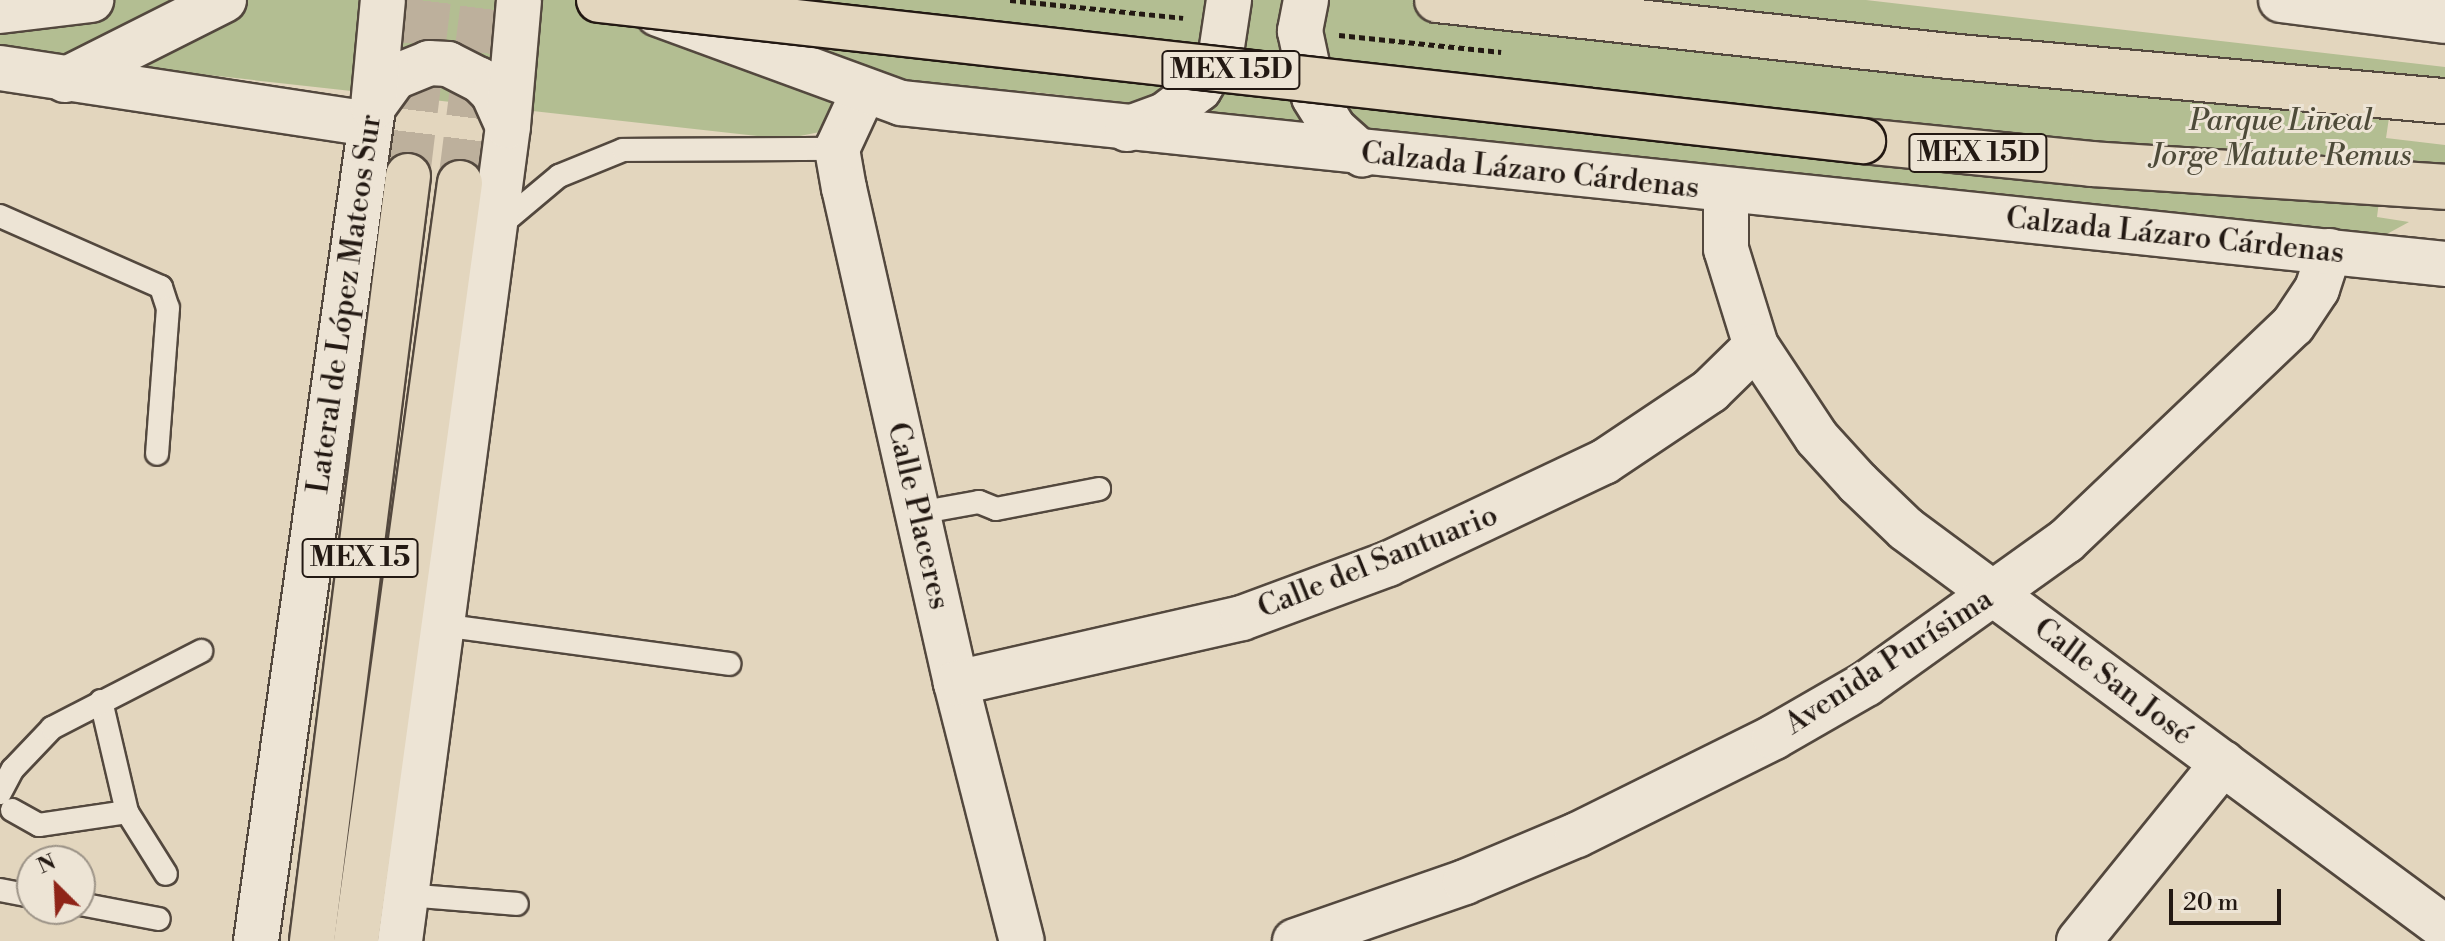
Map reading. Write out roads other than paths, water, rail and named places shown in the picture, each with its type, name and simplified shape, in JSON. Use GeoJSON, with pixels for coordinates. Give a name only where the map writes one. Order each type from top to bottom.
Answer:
{"type":"FeatureCollection","features":[{"type":"Feature","properties":{"kind":"main road","name":"Calzada Lázaro Cárdenas"},"geometry":{"type":"LineString","coordinates":[[599,0],[2092,164],[2442,187]]}},
{"type":"Feature","properties":{"kind":"main road"},"geometry":{"type":"LineString","coordinates":[[1437,0],[2100,71],[2445,101]]}},
{"type":"Feature","properties":{"kind":"main road","name":"MEX 15"},"geometry":{"type":"LineString","coordinates":[[312,941],[408,176]]}},
{"type":"Feature","properties":{"kind":"main road","name":"MEX 15"},"geometry":{"type":"LineString","coordinates":[[356,941],[460,183]]}},
{"type":"Feature","properties":{"kind":"street"},"geometry":{"type":"LineString","coordinates":[[0,11],[91,0]]}},
{"type":"Feature","properties":{"kind":"street"},"geometry":{"type":"LineString","coordinates":[[65,80],[224,0]]}},
{"type":"Feature","properties":{"kind":"street","name":"Lateral de López Mateos Sur"},"geometry":{"type":"LineString","coordinates":[[256,941],[372,116],[383,0]]}},
{"type":"Feature","properties":{"kind":"street"},"geometry":{"type":"LineString","coordinates":[[400,941],[508,126],[519,0]]}},
{"type":"Feature","properties":{"kind":"street","name":"Calzada Lázaro Cárdenas"},"geometry":{"type":"LineString","coordinates":[[622,0],[863,93],[901,103],[1125,130],[2445,264]]}},
{"type":"Feature","properties":{"kind":"street"},"geometry":{"type":"LineString","coordinates":[[1125,130],[1165,115],[1199,89],[1221,53],[1229,23],[1229,0]]}},
{"type":"Feature","properties":{"kind":"street"},"geometry":{"type":"LineString","coordinates":[[1306,0],[1300,31],[1314,97],[1334,129],[1362,154]]}},
{"type":"Feature","properties":{"kind":"street"},"geometry":{"type":"LineString","coordinates":[[2281,0],[2445,21]]}},
{"type":"Feature","properties":{"kind":"street"},"geometry":{"type":"LineString","coordinates":[[0,68],[65,80],[372,116],[395,77],[429,63],[448,64],[465,70],[493,93],[508,126]]}},
{"type":"Feature","properties":{"kind":"street"},"geometry":{"type":"LineString","coordinates":[[837,149],[863,93]]}},
{"type":"Feature","properties":{"kind":"street","name":"Calle Placeres"},"geometry":{"type":"LineString","coordinates":[[837,149],[956,683],[1022,941]]}},
{"type":"Feature","properties":{"kind":"street","name":"Calle San José"},"geometry":{"type":"LineString","coordinates":[[1726,192],[1726,249],[1756,346],[1817,438],[1858,483],[1906,529],[2445,928]]}},
{"type":"Feature","properties":{"kind":"street","name":"Avenida Purísima"},"geometry":{"type":"LineString","coordinates":[[1295,941],[1465,882],[1679,786],[1866,684],[2066,541],[2263,356],[2317,289],[2329,251]]}},
{"type":"Feature","properties":{"kind":"street","name":"Calle del Santuario"},"geometry":{"type":"LineString","coordinates":[[956,683],[1242,618],[1388,564],[1553,489],[1626,448],[1710,391],[1756,346]]}},
{"type":"Feature","properties":{"kind":"street"},"geometry":{"type":"LineString","coordinates":[[2079,941],[2223,763]]}},
{"type":"Feature","properties":{"kind":"lane"},"geometry":{"type":"LineString","coordinates":[[494,230],[559,176],[623,150],[837,149]]}},
{"type":"Feature","properties":{"kind":"lane"},"geometry":{"type":"LineString","coordinates":[[0,216],[161,287],[168,308],[157,454]]}},
{"type":"Feature","properties":{"kind":"lane"},"geometry":{"type":"LineString","coordinates":[[918,513],[979,502],[996,509],[1099,489]]}},
{"type":"Feature","properties":{"kind":"lane"},"geometry":{"type":"LineString","coordinates":[[442,625],[729,664]]}},
{"type":"Feature","properties":{"kind":"lane"},"geometry":{"type":"LineString","coordinates":[[127,812],[39,825],[6,801],[13,769],[52,728],[201,651]]}},
{"type":"Feature","properties":{"kind":"lane"},"geometry":{"type":"LineString","coordinates":[[101,701],[127,812],[166,874]]}},
{"type":"Feature","properties":{"kind":"lane"},"geometry":{"type":"LineString","coordinates":[[406,895],[517,904]]}},
{"type":"Feature","properties":{"kind":"lane"},"geometry":{"type":"LineString","coordinates":[[96,907],[159,919]]}},
{"type":"Feature","properties":{"kind":"tunnel"},"geometry":{"type":"LineString","coordinates":[[408,176],[429,0]]}},
{"type":"Feature","properties":{"kind":"tunnel"},"geometry":{"type":"LineString","coordinates":[[460,183],[483,0]]}},
{"type":"Feature","properties":{"kind":"park label","name":"Parque Lineal Jorge Matute Remus"},"geometry":{"type":"Point","coordinates":[2281,138]}}]}
